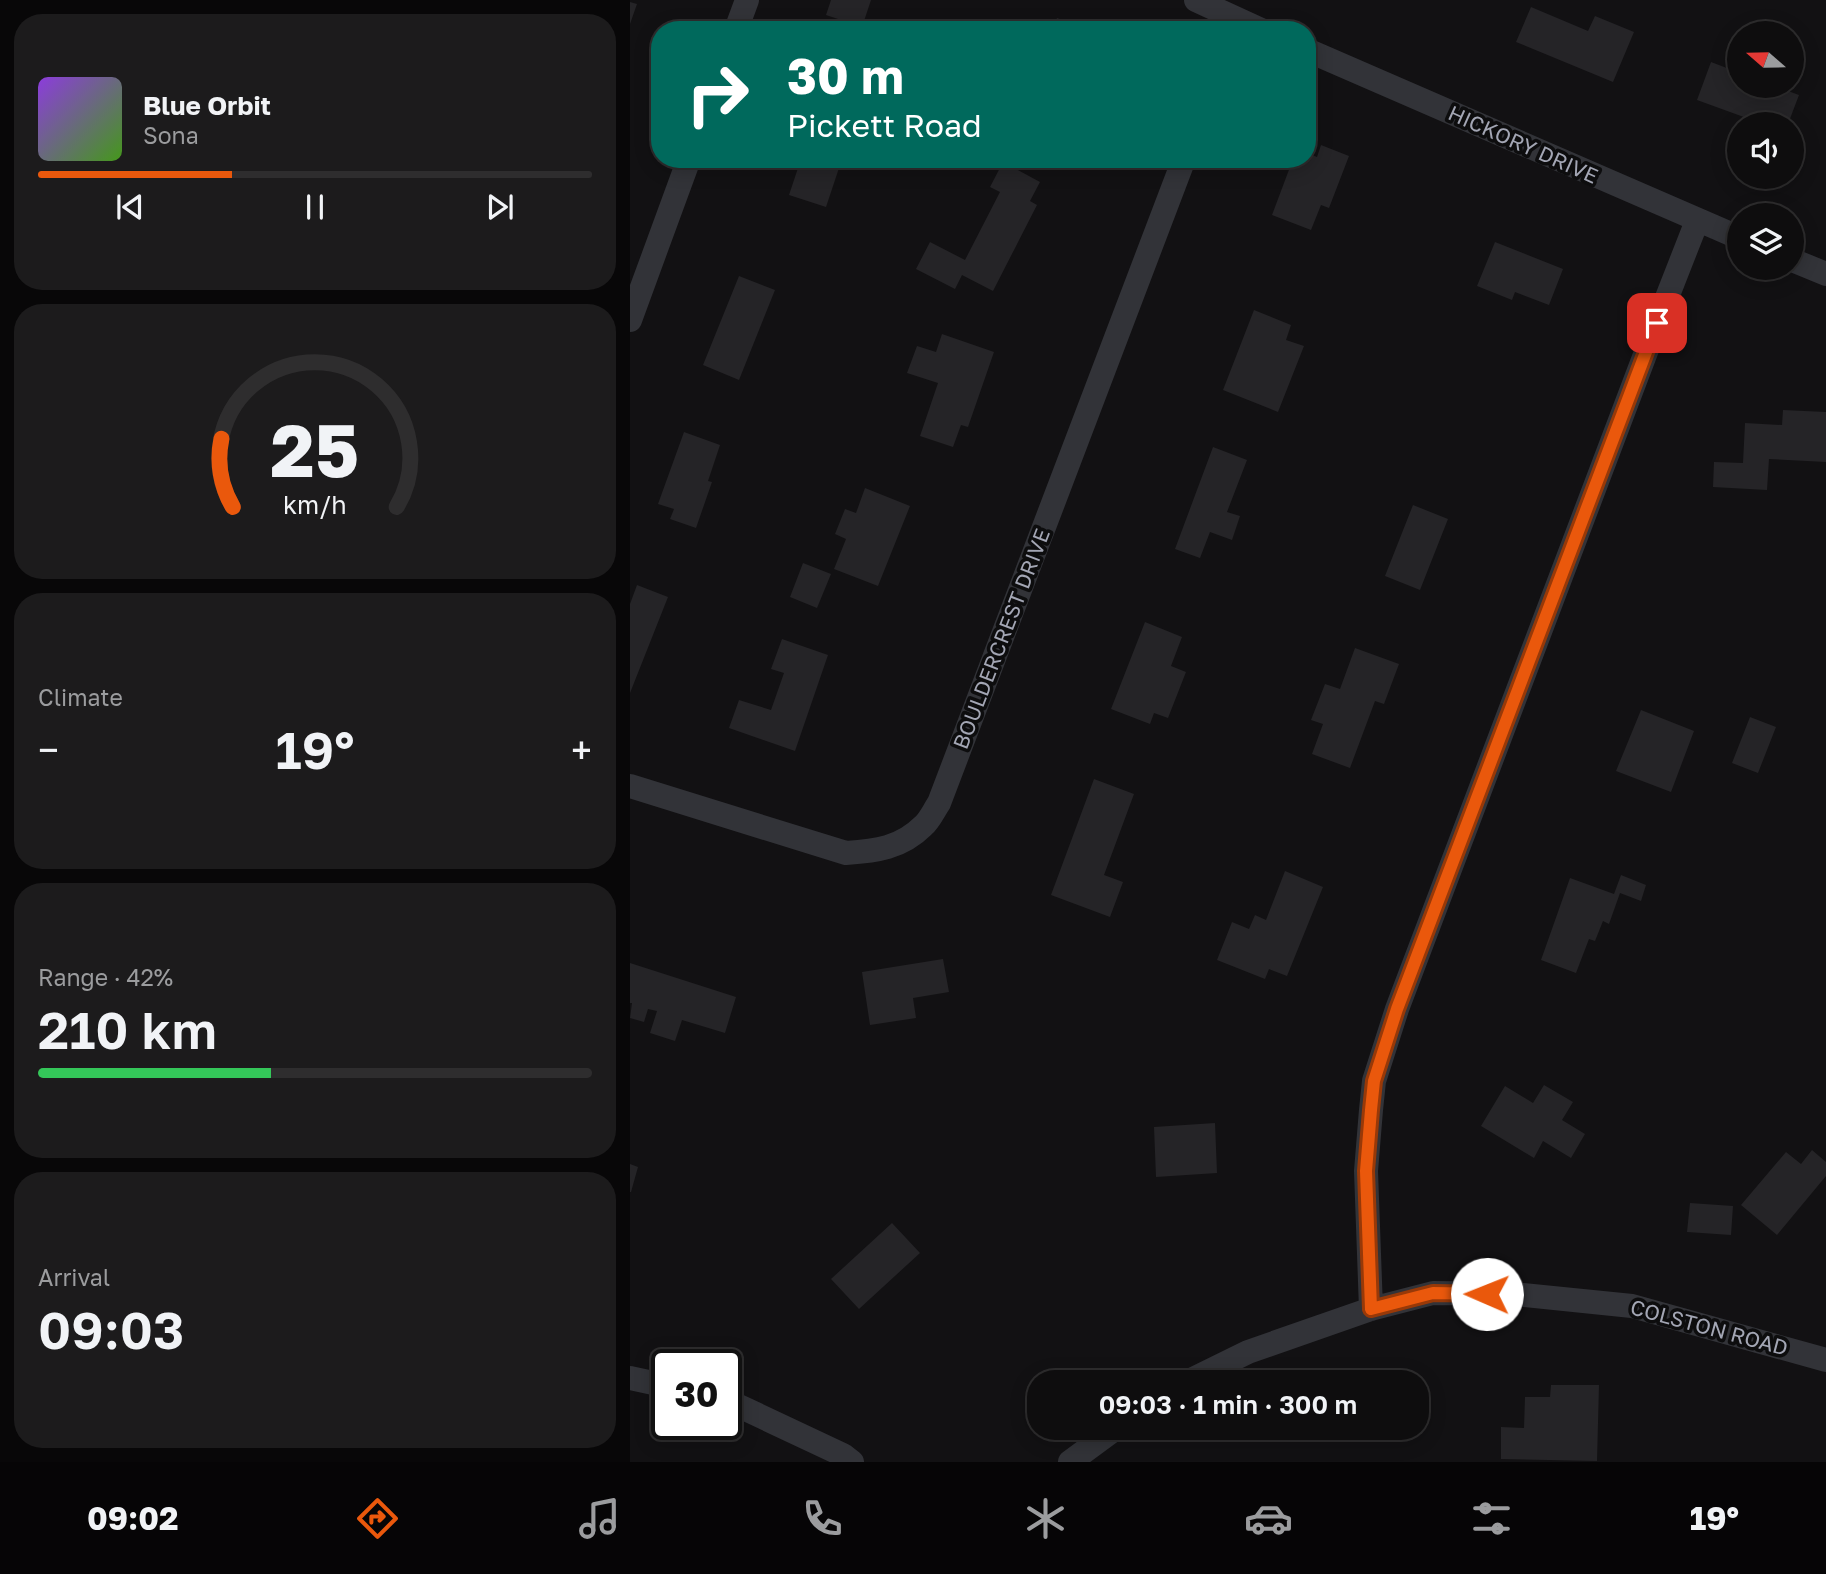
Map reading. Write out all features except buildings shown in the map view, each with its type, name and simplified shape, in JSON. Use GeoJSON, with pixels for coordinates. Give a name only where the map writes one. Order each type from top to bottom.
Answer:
{"type":"FeatureCollection","features":[{"type":"Feature","properties":{"kind":"street"},"geometry":{"type":"LineString","coordinates":[[739,21],[747,0]]}},
{"type":"Feature","properties":{"kind":"street"},"geometry":{"type":"LineString","coordinates":[[1196,0],[1229,21]]}},
{"type":"Feature","properties":{"kind":"street","name":"HICKORY DRIVE"},"geometry":{"type":"LineString","coordinates":[[1316,54],[1727,233]]}},
{"type":"Feature","properties":{"kind":"street"},"geometry":{"type":"LineString","coordinates":[[630,320],[686,168]]}},
{"type":"Feature","properties":{"kind":"street","name":"BOULDERCREST DRIVE"},"geometry":{"type":"LineString","coordinates":[[630,786],[846,852],[876,851],[901,842],[923,826],[939,803],[1181,168]]}},
{"type":"Feature","properties":{"kind":"street"},"geometry":{"type":"LineString","coordinates":[[1371,1309],[1366,1171],[1374,1081],[1397,1009],[1697,221]]}},
{"type":"Feature","properties":{"kind":"street"},"geometry":{"type":"LineString","coordinates":[[1804,265],[1826,274]]}},
{"type":"Feature","properties":{"kind":"street","name":"COLSTON ROAD"},"geometry":{"type":"LineString","coordinates":[[1212,1370],[1248,1352],[1371,1309],[1433,1293],[1514,1294],[1632,1306],[1826,1360]]}},
{"type":"Feature","properties":{"kind":"street"},"geometry":{"type":"LineString","coordinates":[[630,1378],[651,1383]]}},
{"type":"Feature","properties":{"kind":"street"},"geometry":{"type":"LineString","coordinates":[[742,1408],[843,1455],[852,1462]]}},
{"type":"Feature","properties":{"kind":"street"},"geometry":{"type":"LineString","coordinates":[[1070,1462],[1100,1440]]}},
{"type":"Feature","properties":{"kind":"route"},"geometry":{"type":"LineString","coordinates":[[1487,1294],[1433,1293],[1371,1309],[1366,1171],[1374,1081],[1397,1009],[1657,323]]}}]}
